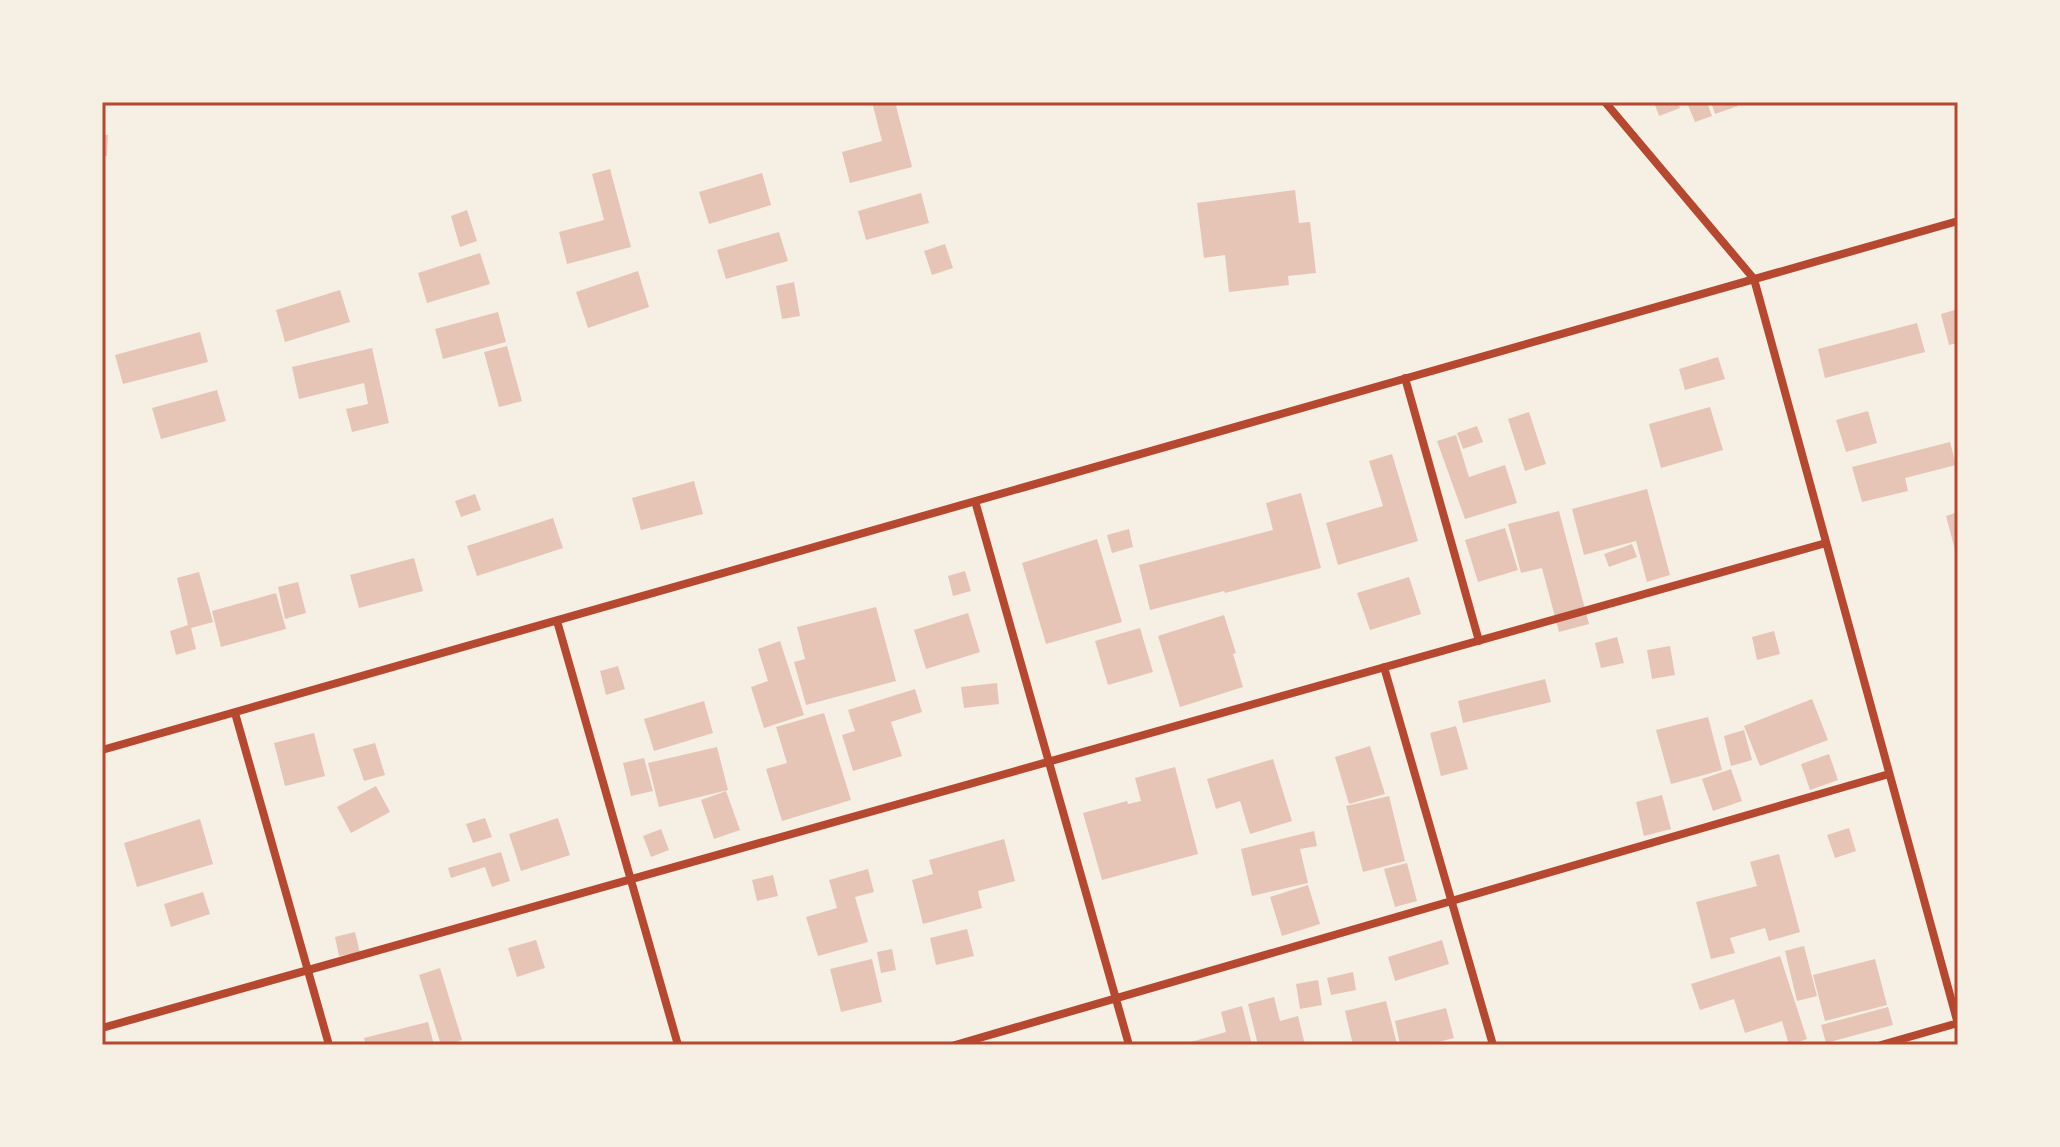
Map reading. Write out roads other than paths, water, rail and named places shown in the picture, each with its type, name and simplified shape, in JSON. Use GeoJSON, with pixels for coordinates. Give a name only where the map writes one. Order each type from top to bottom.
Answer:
{"type":"FeatureCollection","features":[{"type":"Feature","properties":{"kind":"street"},"geometry":{"type":"LineString","coordinates":[[1605,102],[1754,279],[1889,774],[1953,989],[1958,1023],[1881,1045]]}},
{"type":"Feature","properties":{"kind":"street"},"geometry":{"type":"LineString","coordinates":[[102,750],[1958,221]]}},
{"type":"Feature","properties":{"kind":"street"},"geometry":{"type":"LineString","coordinates":[[1405,378],[1479,641]]}},
{"type":"Feature","properties":{"kind":"street"},"geometry":{"type":"LineString","coordinates":[[975,501],[1129,1045]]}},
{"type":"Feature","properties":{"kind":"street"},"geometry":{"type":"LineString","coordinates":[[102,1028],[1826,543]]}},
{"type":"Feature","properties":{"kind":"street"},"geometry":{"type":"LineString","coordinates":[[557,621],[678,1045]]}},
{"type":"Feature","properties":{"kind":"street"},"geometry":{"type":"LineString","coordinates":[[1384,667],[1493,1045]]}},
{"type":"Feature","properties":{"kind":"street"},"geometry":{"type":"LineString","coordinates":[[235,713],[329,1045]]}},
{"type":"Feature","properties":{"kind":"street"},"geometry":{"type":"LineString","coordinates":[[955,1045],[1889,774]]}}]}
